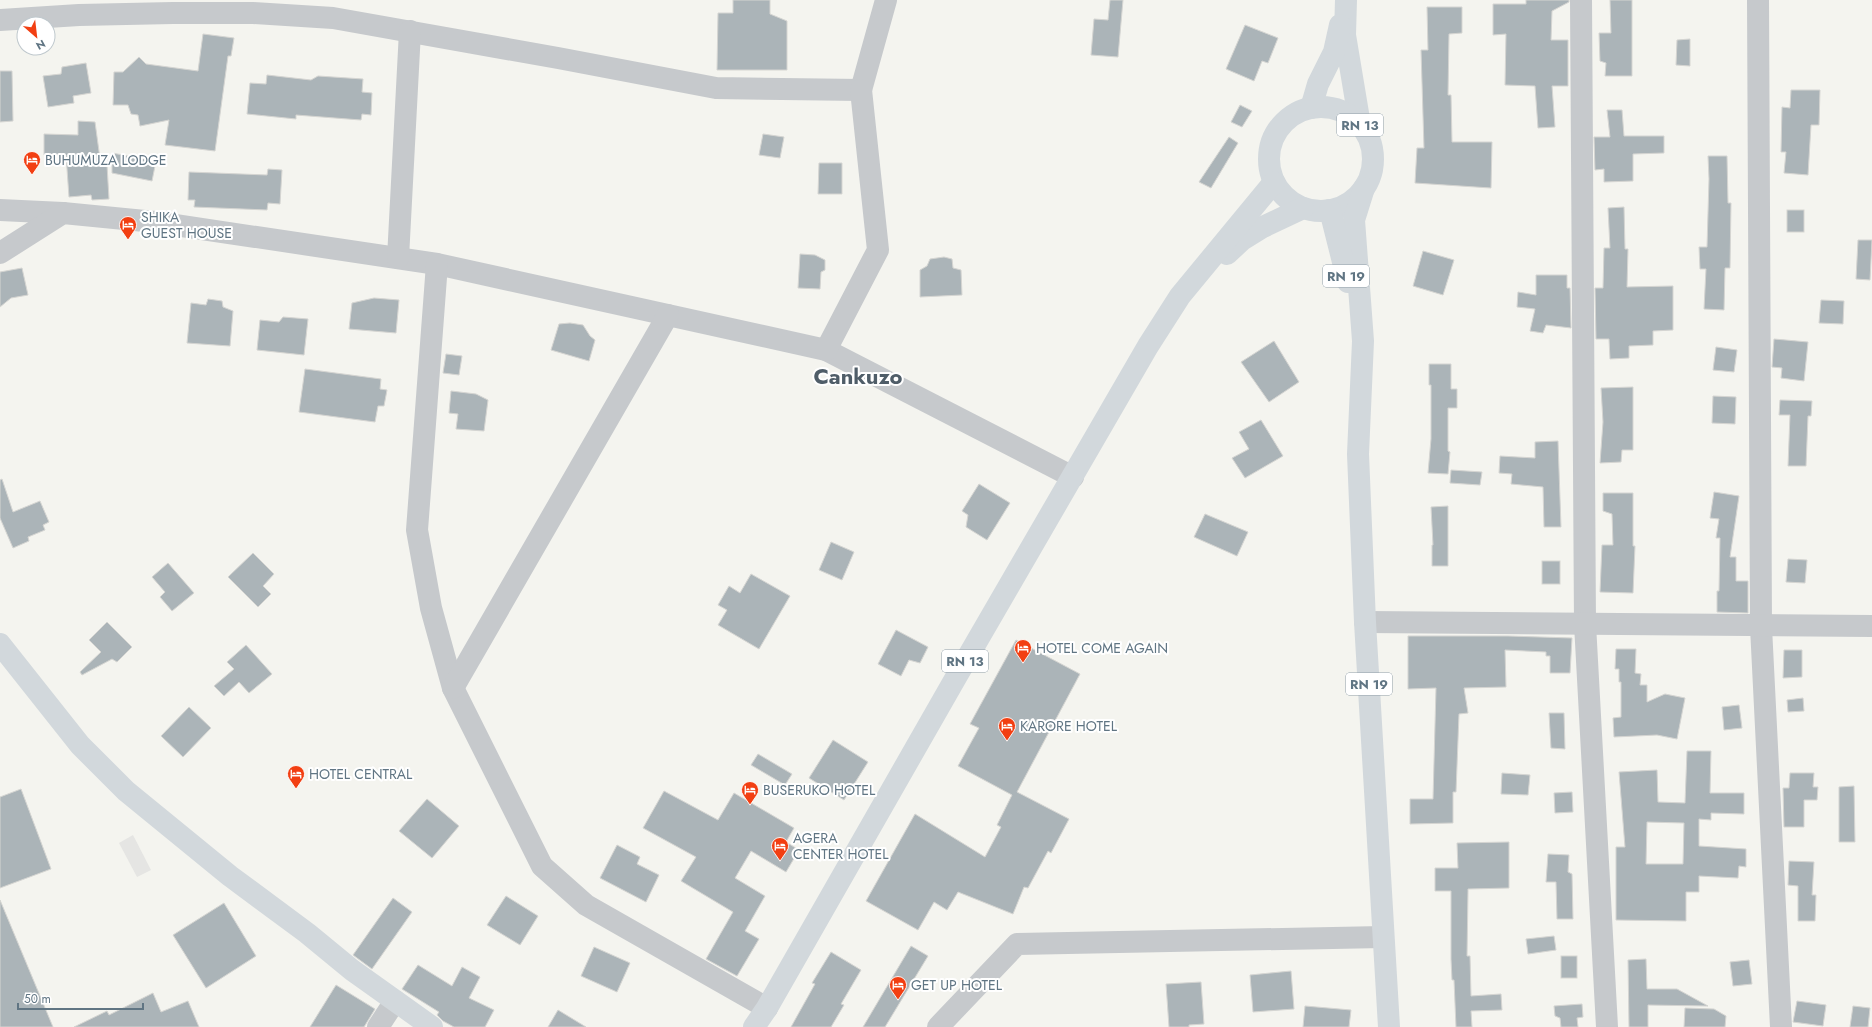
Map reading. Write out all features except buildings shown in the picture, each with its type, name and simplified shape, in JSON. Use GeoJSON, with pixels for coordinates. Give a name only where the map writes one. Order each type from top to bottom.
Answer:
{"type":"FeatureCollection","features":[{"type":"Feature","properties":{"kind":"main road","name":"RN 13"},"geometry":{"type":"LineString","coordinates":[[1311,108],[1318,84],[1334,52],[1346,0],[1345,35],[1360,125]]}},
{"type":"Feature","properties":{"kind":"main road","name":"RN 13"},"geometry":{"type":"LineString","coordinates":[[1325,107],[1338,110],[1350,116],[1360,125],[1368,136],[1372,149],[1372,163],[1370,176],[1364,188],[1349,202],[1330,210],[1317,211],[1303,208],[1291,202],[1281,193],[1274,182],[1270,169],[1269,155],[1272,142],[1278,130],[1287,120],[1298,112],[1311,108],[1325,107]]}},
{"type":"Feature","properties":{"kind":"main road","name":"RN 13"},"geometry":{"type":"LineString","coordinates":[[754,1027],[767,1008],[1148,346],[1180,296],[1274,182]]}},
{"type":"Feature","properties":{"kind":"main road","name":"RN 19"},"geometry":{"type":"LineString","coordinates":[[1364,188],[1354,220],[1363,341],[1358,454],[1365,622],[1389,1027]]}},
{"type":"Feature","properties":{"kind":"main road","name":"RN 13"},"geometry":{"type":"LineString","coordinates":[[1180,296],[1242,240],[1272,222],[1303,208]]}},
{"type":"Feature","properties":{"kind":"main road","name":"RN 19"},"geometry":{"type":"LineString","coordinates":[[1330,210],[1363,341]]}},
{"type":"Feature","properties":{"kind":"main road"},"geometry":{"type":"LineString","coordinates":[[0,644],[80,745],[126,791],[230,876],[307,933],[352,970],[432,1027]]}},
{"type":"Feature","properties":{"kind":"street"},"geometry":{"type":"LineString","coordinates":[[826,350],[878,250],[861,90],[886,0]]}},
{"type":"Feature","properties":{"kind":"street"},"geometry":{"type":"LineString","coordinates":[[1581,0],[1585,624],[1607,1027]]}},
{"type":"Feature","properties":{"kind":"street"},"geometry":{"type":"LineString","coordinates":[[1758,0],[1761,626],[1781,1027]]}},
{"type":"Feature","properties":{"kind":"street"},"geometry":{"type":"LineString","coordinates":[[0,20],[79,15],[173,13],[253,13],[333,18],[716,88],[861,90]]}},
{"type":"Feature","properties":{"kind":"street"},"geometry":{"type":"LineString","coordinates":[[398,258],[410,31]]}},
{"type":"Feature","properties":{"kind":"street"},"geometry":{"type":"LineString","coordinates":[[0,210],[63,213],[155,222],[437,264],[826,350],[1073,477]]}},
{"type":"Feature","properties":{"kind":"street"},"geometry":{"type":"LineString","coordinates":[[0,252],[63,213]]}},
{"type":"Feature","properties":{"kind":"street"},"geometry":{"type":"LineString","coordinates":[[437,264],[417,530],[431,608],[453,688],[542,866],[586,905],[767,1008]]}},
{"type":"Feature","properties":{"kind":"street"},"geometry":{"type":"LineString","coordinates":[[453,688],[668,315]]}},
{"type":"Feature","properties":{"kind":"street"},"geometry":{"type":"LineString","coordinates":[[1365,622],[1872,626]]}},
{"type":"Feature","properties":{"kind":"street"},"geometry":{"type":"LineString","coordinates":[[938,1027],[1017,944],[1383,937]]}},
{"type":"Feature","properties":{"kind":"street"},"geometry":{"type":"LineString","coordinates":[[378,1027],[395,1002]]}},
{"type":"Feature","properties":{"kind":"shaded area"},"geometry":{"type":"Polygon","coordinates":[[[133,835],[151,870],[137,877],[119,843],[133,835]]]}},
{"type":"Feature","properties":{"kind":"place","name":"BUHUMUZA LODGE"},"geometry":{"type":"Point","coordinates":[32,175]}},
{"type":"Feature","properties":{"kind":"place","name":"SHIKA GUEST HOUSE"},"geometry":{"type":"Point","coordinates":[128,240]}},
{"type":"Feature","properties":{"kind":"place","name":"HOTEL COME AGAIN"},"geometry":{"type":"Point","coordinates":[1023,663]}},
{"type":"Feature","properties":{"kind":"place","name":"KARORE HOTEL"},"geometry":{"type":"Point","coordinates":[1007,741]}},
{"type":"Feature","properties":{"kind":"place","name":"HOTEL CENTRAL"},"geometry":{"type":"Point","coordinates":[296,789]}},
{"type":"Feature","properties":{"kind":"place","name":"BUSERUKO HOTEL"},"geometry":{"type":"Point","coordinates":[750,805]}},
{"type":"Feature","properties":{"kind":"place","name":"AGERA CENTER HOTEL"},"geometry":{"type":"Point","coordinates":[780,861]}},
{"type":"Feature","properties":{"kind":"place","name":"GET UP HOTEL"},"geometry":{"type":"Point","coordinates":[898,1000]}},
{"type":"Feature","properties":{"kind":"district","name":"Cankuzo"},"geometry":{"type":"Point","coordinates":[858,376]}}]}
